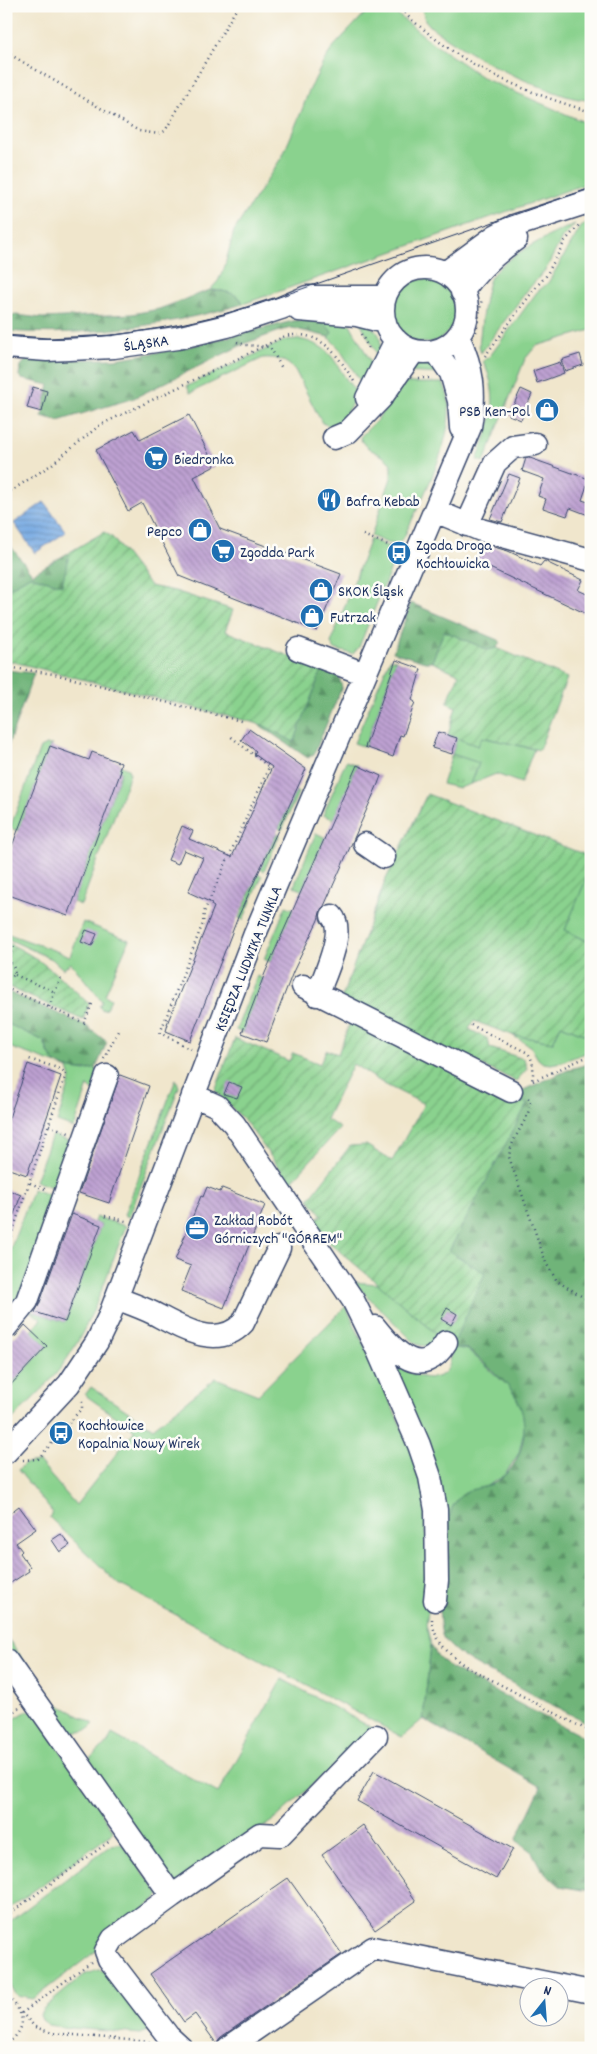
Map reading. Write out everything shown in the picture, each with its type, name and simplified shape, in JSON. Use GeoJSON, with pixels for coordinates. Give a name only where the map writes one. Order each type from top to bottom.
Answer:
{"type":"FeatureCollection","features":[{"type":"Feature","properties":{"kind":"street"},"geometry":{"type":"LineString","coordinates":[[445,274],[495,236],[514,226],[591,201]]}},
{"type":"Feature","properties":{"kind":"street"},"geometry":{"type":"LineString","coordinates":[[462,292],[472,277],[497,253],[547,216]]}},
{"type":"Feature","properties":{"kind":"street"},"geometry":{"type":"LineString","coordinates":[[421,269],[434,269],[445,274],[455,281],[462,292],[467,311],[466,320],[458,336],[451,343],[408,341],[383,309],[385,297],[391,286],[399,278],[421,269]]}},
{"type":"Feature","properties":{"kind":"street","name":"ŚLĄSKA"},"geometry":{"type":"LineString","coordinates":[[6,347],[57,349],[114,347],[227,326],[307,297],[385,297]]}},
{"type":"Feature","properties":{"kind":"street","name":"ŚLĄSKA"},"geometry":{"type":"LineString","coordinates":[[281,308],[357,315],[408,341]]}},
{"type":"Feature","properties":{"kind":"street","name":"KSIĘDZA LUDWIKA TUNKLA"},"geometry":{"type":"LineString","coordinates":[[12,1456],[79,1370],[96,1342],[116,1298],[261,919],[470,427],[474,404],[473,378],[458,336]]}},
{"type":"Feature","properties":{"kind":"street"},"geometry":{"type":"LineString","coordinates":[[359,420],[368,397],[390,370],[408,341]]}},
{"type":"Feature","properties":{"kind":"street","name":"KSIĘDZA LUDWIKA TUNKLA"},"geometry":{"type":"LineString","coordinates":[[408,341],[451,373],[459,401],[462,446]]}},
{"type":"Feature","properties":{"kind":"street"},"geometry":{"type":"LineString","coordinates":[[334,438],[348,432],[381,398],[390,370]]}},
{"type":"Feature","properties":{"kind":"street"},"geometry":{"type":"LineString","coordinates":[[467,525],[495,463],[513,447],[534,444]]}},
{"type":"Feature","properties":{"kind":"street"},"geometry":{"type":"LineString","coordinates":[[435,511],[480,530],[591,560]]}},
{"type":"Feature","properties":{"kind":"street"},"geometry":{"type":"LineString","coordinates":[[298,649],[366,674]]}},
{"type":"Feature","properties":{"kind":"street"},"geometry":{"type":"LineString","coordinates":[[365,844],[384,857]]}},
{"type":"Feature","properties":{"kind":"street"},"geometry":{"type":"LineString","coordinates":[[332,916],[338,928],[332,953],[310,990],[511,1091]]}},
{"type":"Feature","properties":{"kind":"street"},"geometry":{"type":"LineString","coordinates":[[6,1328],[27,1302],[105,1069]]}},
{"type":"Feature","properties":{"kind":"street"},"geometry":{"type":"LineString","coordinates":[[193,1095],[217,1106],[234,1124],[352,1300],[394,1350],[407,1359],[421,1362],[439,1354],[446,1342]]}},
{"type":"Feature","properties":{"kind":"street"},"geometry":{"type":"LineString","coordinates":[[116,1298],[152,1313],[183,1329],[202,1335],[228,1335],[243,1323],[279,1248]]}},
{"type":"Feature","properties":{"kind":"street"},"geometry":{"type":"LineString","coordinates":[[352,1300],[379,1353],[419,1445],[430,1477],[436,1510],[437,1580],[435,1600]]}},
{"type":"Feature","properties":{"kind":"street"},"geometry":{"type":"LineString","coordinates":[[6,1660],[172,1896]]}},
{"type":"Feature","properties":{"kind":"street"},"geometry":{"type":"LineString","coordinates":[[181,2048],[168,2036],[109,1958],[106,1951],[114,1938],[260,1834],[280,1835],[376,1736]]}},
{"type":"Feature","properties":{"kind":"street"},"geometry":{"type":"LineString","coordinates":[[228,2048],[373,1948],[591,1992]]}},
{"type":"Feature","properties":{"kind":"path"},"geometry":{"type":"LineString","coordinates":[[142,6],[159,6]]}},
{"type":"Feature","properties":{"kind":"path"},"geometry":{"type":"LineString","coordinates":[[6,52],[139,130],[159,134],[165,131],[238,6]]}},
{"type":"Feature","properties":{"kind":"path"},"geometry":{"type":"LineString","coordinates":[[398,6],[434,38],[475,66],[528,92],[591,112]]}},
{"type":"Feature","properties":{"kind":"path"},"geometry":{"type":"LineString","coordinates":[[483,357],[488,354],[522,305],[546,276],[565,241],[580,222]]}},
{"type":"Feature","properties":{"kind":"path"},"geometry":{"type":"LineString","coordinates":[[359,330],[374,360],[404,378],[432,378]]}},
{"type":"Feature","properties":{"kind":"path"},"geometry":{"type":"LineString","coordinates":[[6,494],[51,465],[100,425],[285,336],[299,334],[321,342],[342,361],[356,386],[368,397]]}},
{"type":"Feature","properties":{"kind":"path"},"geometry":{"type":"LineString","coordinates":[[234,341],[246,346],[264,345],[270,347],[283,370]]}},
{"type":"Feature","properties":{"kind":"path"},"geometry":{"type":"LineString","coordinates":[[363,535],[401,550]]}},
{"type":"Feature","properties":{"kind":"path"},"geometry":{"type":"LineString","coordinates":[[6,668],[62,676],[241,720]]}},
{"type":"Feature","properties":{"kind":"path"},"geometry":{"type":"LineString","coordinates":[[194,1051],[160,1033],[203,923],[204,912],[269,767],[230,736]]}},
{"type":"Feature","properties":{"kind":"path"},"geometry":{"type":"LineString","coordinates":[[14,944],[7,961],[14,967],[15,975]]}},
{"type":"Feature","properties":{"kind":"path"},"geometry":{"type":"LineString","coordinates":[[6,980],[15,975]]}},
{"type":"Feature","properties":{"kind":"path"},"geometry":{"type":"LineString","coordinates":[[15,975],[55,992]]}},
{"type":"Feature","properties":{"kind":"path"},"geometry":{"type":"LineString","coordinates":[[49,1007],[62,975]]}},
{"type":"Feature","properties":{"kind":"path"},"geometry":{"type":"LineString","coordinates":[[6,988],[84,1023],[92,1004]]}},
{"type":"Feature","properties":{"kind":"path"},"geometry":{"type":"LineString","coordinates":[[472,1025],[528,1053],[532,1059],[534,1069],[532,1081]]}},
{"type":"Feature","properties":{"kind":"path"},"geometry":{"type":"LineString","coordinates":[[105,1069],[119,1029]]}},
{"type":"Feature","properties":{"kind":"path"},"geometry":{"type":"LineString","coordinates":[[511,1091],[591,1056]]}},
{"type":"Feature","properties":{"kind":"path"},"geometry":{"type":"LineString","coordinates":[[11,1236],[66,1074],[61,1070],[29,1059]]}},
{"type":"Feature","properties":{"kind":"path"},"geometry":{"type":"LineString","coordinates":[[511,1091],[529,1098],[531,1102],[530,1111],[510,1147],[509,1157],[546,1263],[557,1281],[591,1302]]}},
{"type":"Feature","properties":{"kind":"path"},"geometry":{"type":"LineString","coordinates":[[49,1125],[70,1133]]}},
{"type":"Feature","properties":{"kind":"path"},"geometry":{"type":"LineString","coordinates":[[30,1183],[53,1192]]}},
{"type":"Feature","properties":{"kind":"path"},"geometry":{"type":"LineString","coordinates":[[105,1216],[111,1216],[127,1222]]}},
{"type":"Feature","properties":{"kind":"path"},"geometry":{"type":"LineString","coordinates":[[12,1456],[38,1459],[52,1442]]}},
{"type":"Feature","properties":{"kind":"path"},"geometry":{"type":"LineString","coordinates":[[435,1600],[432,1626],[442,1646],[452,1657],[467,1667],[591,1732]]}},
{"type":"Feature","properties":{"kind":"path"},"geometry":{"type":"LineString","coordinates":[[6,1916],[126,1830]]}},
{"type":"Feature","properties":{"kind":"path"},"geometry":{"type":"LineString","coordinates":[[22,2013],[106,1951]]}},
{"type":"Feature","properties":{"kind":"path"},"geometry":{"type":"LineString","coordinates":[[6,1992],[22,2013],[36,2027],[52,2033],[152,2043]]}},
{"type":"Feature","properties":{"kind":"path"},"geometry":{"type":"LineString","coordinates":[[6,2045],[19,2033],[23,2022],[22,2013]]}},
{"type":"Feature","properties":{"kind":"green space"},"geometry":{"type":"Polygon","coordinates":[[[421,6],[591,6],[591,98],[587,100],[570,97],[512,75],[484,61],[431,27],[425,20],[421,6]]]}},
{"type":"Feature","properties":{"kind":"green space"},"geometry":{"type":"Polygon","coordinates":[[[371,7],[388,9],[397,14],[434,44],[485,79],[591,125],[591,182],[243,304],[241,299],[223,291],[210,290],[218,281],[224,269],[234,231],[283,155],[308,93],[324,61],[334,46],[371,7]]]}},
{"type":"Feature","properties":{"kind":"green space"},"geometry":{"type":"Polygon","coordinates":[[[591,219],[591,330],[536,346],[525,359],[484,462],[477,460],[490,423],[493,399],[492,387],[483,361],[490,356],[537,292],[548,283],[581,227],[591,219]]]}},
{"type":"Feature","properties":{"kind":"green space"},"geometry":{"type":"Polygon","coordinates":[[[575,224],[562,238],[546,269],[526,292],[481,353],[479,345],[483,310],[486,291],[491,277],[497,269],[517,254],[542,239],[575,224]]]}},
{"type":"Feature","properties":{"kind":"green space"},"geometry":{"type":"Polygon","coordinates":[[[424,279],[442,285],[450,293],[456,311],[450,329],[442,337],[424,343],[406,337],[398,329],[392,311],[398,293],[406,285],[424,279]]]}},
{"type":"Feature","properties":{"kind":"green space"},"geometry":{"type":"Polygon","coordinates":[[[210,290],[234,294],[243,304],[185,318],[126,328],[66,332],[6,331],[6,314],[42,318],[132,314],[159,309],[210,290]]]}},
{"type":"Feature","properties":{"kind":"green space"},"geometry":{"type":"Polygon","coordinates":[[[297,320],[322,323],[332,333],[328,337],[292,328],[283,330],[246,343],[134,398],[58,421],[42,416],[49,385],[22,379],[19,376],[20,367],[26,360],[115,359],[179,349],[297,320]]]}},
{"type":"Feature","properties":{"kind":"green space"},"geometry":{"type":"Polygon","coordinates":[[[359,320],[372,327],[378,334],[381,343],[379,358],[359,320]]]}},
{"type":"Feature","properties":{"kind":"green space"},"geometry":{"type":"Polygon","coordinates":[[[320,321],[350,324],[373,366],[362,384],[339,348],[328,337],[332,333],[320,321]]]}},
{"type":"Feature","properties":{"kind":"green space"},"geometry":{"type":"Polygon","coordinates":[[[299,339],[322,348],[329,354],[358,393],[339,425],[330,426],[322,423],[295,370],[288,364],[272,358],[263,358],[190,393],[187,386],[286,340],[299,339]]]}},
{"type":"Feature","properties":{"kind":"green space"},"geometry":{"type":"Polygon","coordinates":[[[417,362],[428,362],[442,374],[404,372],[417,362]]]}},
{"type":"Feature","properties":{"kind":"green space"},"geometry":{"type":"Polygon","coordinates":[[[403,383],[443,383],[448,400],[449,419],[445,440],[430,482],[404,537],[397,544],[387,543],[371,536],[391,478],[391,464],[383,456],[365,446],[360,437],[377,420],[403,383]]]}},
{"type":"Feature","properties":{"kind":"green space"},"geometry":{"type":"Polygon","coordinates":[[[104,532],[112,537],[150,586],[175,591],[233,610],[225,631],[322,669],[294,742],[263,725],[6,660],[6,590],[30,576],[62,585],[68,553],[104,532]]]}},
{"type":"Feature","properties":{"kind":"green space"},"geometry":{"type":"Polygon","coordinates":[[[370,539],[394,549],[396,556],[359,647],[353,654],[334,649],[331,643],[370,539]]]}},
{"type":"Feature","properties":{"kind":"green space"},"geometry":{"type":"Polygon","coordinates":[[[6,540],[32,574],[68,553],[70,555],[62,585],[30,576],[6,590],[6,540]]]}},
{"type":"Feature","properties":{"kind":"green space"},"geometry":{"type":"Polygon","coordinates":[[[411,603],[500,641],[497,648],[488,650],[444,631],[432,662],[425,662],[393,652],[411,603]]]}},
{"type":"Feature","properties":{"kind":"green space"},"geometry":{"type":"Polygon","coordinates":[[[444,631],[488,650],[497,648],[567,678],[539,750],[482,737],[478,746],[448,735],[456,707],[447,703],[459,674],[432,662],[444,631]]]}},
{"type":"Feature","properties":{"kind":"green space"},"geometry":{"type":"Polygon","coordinates":[[[390,659],[396,660],[365,747],[354,743],[390,659]]]}},
{"type":"Feature","properties":{"kind":"green space"},"geometry":{"type":"Polygon","coordinates":[[[322,669],[339,677],[342,687],[314,754],[308,758],[255,722],[294,741],[322,669]]]}},
{"type":"Feature","properties":{"kind":"green space"},"geometry":{"type":"Polygon","coordinates":[[[6,670],[34,673],[6,751],[6,670]]]}},
{"type":"Feature","properties":{"kind":"green space"},"geometry":{"type":"Polygon","coordinates":[[[481,737],[534,749],[521,783],[496,774],[471,784],[479,763],[452,754],[457,738],[478,746],[481,737]]]}},
{"type":"Feature","properties":{"kind":"green space"},"geometry":{"type":"Polygon","coordinates":[[[52,745],[18,831],[10,828],[40,748],[52,745]]]}},
{"type":"Feature","properties":{"kind":"green space"},"geometry":{"type":"Polygon","coordinates":[[[452,754],[479,763],[471,784],[459,788],[442,784],[452,754]]]}},
{"type":"Feature","properties":{"kind":"green space"},"geometry":{"type":"Polygon","coordinates":[[[346,761],[357,765],[334,819],[323,815],[346,761]]]}},
{"type":"Feature","properties":{"kind":"green space"},"geometry":{"type":"Polygon","coordinates":[[[120,765],[128,769],[130,774],[81,905],[73,902],[121,772],[118,770],[120,765]]]}},
{"type":"Feature","properties":{"kind":"green space"},"geometry":{"type":"Polygon","coordinates":[[[296,791],[298,793],[282,830],[279,828],[296,791]]]}},
{"type":"Feature","properties":{"kind":"green space"},"geometry":{"type":"Polygon","coordinates":[[[427,794],[591,857],[591,867],[565,930],[591,943],[591,1037],[561,1025],[553,1042],[512,1035],[474,1021],[469,1029],[488,1039],[490,1048],[524,1059],[527,1069],[516,1081],[340,1002],[386,879],[427,794]]]}},
{"type":"Feature","properties":{"kind":"green space"},"geometry":{"type":"Polygon","coordinates":[[[277,833],[280,834],[264,871],[260,869],[277,833]]]}},
{"type":"Feature","properties":{"kind":"green space"},"geometry":{"type":"Polygon","coordinates":[[[316,833],[326,838],[302,891],[294,886],[316,833]]]}},
{"type":"Feature","properties":{"kind":"green space"},"geometry":{"type":"Polygon","coordinates":[[[591,867],[591,943],[565,930],[591,867]]]}},
{"type":"Feature","properties":{"kind":"green space"},"geometry":{"type":"Polygon","coordinates":[[[258,874],[262,876],[243,920],[239,918],[258,874]]]}},
{"type":"Feature","properties":{"kind":"green space"},"geometry":{"type":"Polygon","coordinates":[[[286,906],[294,909],[270,962],[264,959],[286,906]]]}},
{"type":"Feature","properties":{"kind":"green space"},"geometry":{"type":"Polygon","coordinates":[[[83,922],[129,940],[105,995],[111,999],[106,1009],[103,1010],[99,1007],[102,1001],[71,963],[63,969],[52,959],[6,938],[6,933],[70,956],[83,922]]]}},
{"type":"Feature","properties":{"kind":"green space"},"geometry":{"type":"Polygon","coordinates":[[[6,942],[41,962],[89,1004],[83,1020],[6,986],[6,942]]]}},
{"type":"Feature","properties":{"kind":"green space"},"geometry":{"type":"Polygon","coordinates":[[[257,976],[263,979],[242,1033],[236,1030],[257,976]]]}},
{"type":"Feature","properties":{"kind":"green space"},"geometry":{"type":"Polygon","coordinates":[[[6,991],[85,1025],[107,1042],[96,1068],[75,1070],[59,1065],[50,1056],[44,1041],[6,1023],[6,991]]]}},
{"type":"Feature","properties":{"kind":"green space"},"geometry":{"type":"Polygon","coordinates":[[[352,1017],[527,1104],[449,1251],[485,1273],[452,1347],[309,1225],[322,1215],[309,1199],[350,1146],[366,1145],[392,1161],[424,1104],[384,1084],[353,1064],[326,1119],[340,1128],[290,1183],[245,1121],[215,1091],[235,1038],[289,1061],[293,1053],[320,1064],[326,1050],[338,1054],[352,1017]]]}},
{"type":"Feature","properties":{"kind":"green space"},"geometry":{"type":"Polygon","coordinates":[[[9,1024],[44,1041],[48,1053],[57,1064],[6,1046],[6,1032],[9,1024]]]}},
{"type":"Feature","properties":{"kind":"green space"},"geometry":{"type":"Polygon","coordinates":[[[561,1025],[591,1037],[591,1051],[561,1062],[543,1063],[538,1059],[531,1047],[512,1035],[553,1042],[561,1025]]]}},
{"type":"Feature","properties":{"kind":"green space"},"geometry":{"type":"Polygon","coordinates":[[[591,1064],[591,1725],[466,1659],[444,1639],[439,1614],[443,1552],[453,1506],[463,1494],[492,1484],[508,1472],[516,1460],[524,1434],[524,1420],[520,1407],[515,1395],[506,1384],[467,1349],[452,1347],[449,1251],[526,1105],[510,1096],[570,1069],[591,1064]]]}},
{"type":"Feature","properties":{"kind":"green space"},"geometry":{"type":"Polygon","coordinates":[[[64,1067],[85,1071],[96,1068],[98,1074],[94,1091],[88,1086],[74,1128],[57,1122],[71,1079],[68,1069],[64,1067]]]}},
{"type":"Feature","properties":{"kind":"green space"},"geometry":{"type":"Polygon","coordinates":[[[176,1079],[179,1087],[129,1217],[124,1215],[176,1079]]]}},
{"type":"Feature","properties":{"kind":"green space"},"geometry":{"type":"Polygon","coordinates":[[[52,1135],[78,1144],[57,1189],[35,1181],[52,1135]]]}},
{"type":"Feature","properties":{"kind":"green space"},"geometry":{"type":"Polygon","coordinates":[[[33,1189],[60,1199],[13,1310],[6,1309],[6,1261],[33,1189]]]}},
{"type":"Feature","properties":{"kind":"green space"},"geometry":{"type":"Polygon","coordinates":[[[96,1217],[126,1226],[98,1299],[82,1334],[62,1366],[6,1426],[6,1390],[47,1346],[31,1331],[41,1319],[28,1310],[65,1322],[101,1225],[94,1222],[96,1217]]]}},
{"type":"Feature","properties":{"kind":"green space"},"geometry":{"type":"Polygon","coordinates":[[[353,1282],[379,1284],[441,1338],[429,1345],[416,1344],[353,1282]]]}},
{"type":"Feature","properties":{"kind":"green space"},"geometry":{"type":"Polygon","coordinates":[[[346,1306],[423,1474],[430,1600],[426,1624],[431,1645],[423,1719],[402,1737],[119,1584],[49,1517],[53,1513],[18,1470],[24,1464],[39,1462],[76,1505],[135,1430],[85,1395],[91,1387],[153,1428],[216,1378],[258,1395],[346,1306]]]}},
{"type":"Feature","properties":{"kind":"green space"},"geometry":{"type":"Polygon","coordinates":[[[452,1347],[468,1350],[508,1386],[517,1398],[523,1413],[525,1426],[519,1453],[504,1476],[453,1506],[446,1531],[387,1358],[408,1372],[433,1378],[447,1370],[452,1347]]]}},
{"type":"Feature","properties":{"kind":"green space"},"geometry":{"type":"Polygon","coordinates":[[[6,1636],[54,1702],[94,1724],[91,1727],[82,1732],[68,1731],[6,1650],[6,1636]]]}},
{"type":"Feature","properties":{"kind":"green space"},"geometry":{"type":"Polygon","coordinates":[[[431,1645],[437,1655],[450,1668],[591,1741],[591,1889],[582,1890],[560,1886],[541,1869],[532,1852],[516,1840],[541,1787],[423,1719],[431,1645]]]}},
{"type":"Feature","properties":{"kind":"green space"},"geometry":{"type":"Polygon","coordinates":[[[282,1679],[374,1729],[275,1819],[174,1888],[86,1762],[108,1742],[112,1734],[218,1793],[282,1679]]]}},
{"type":"Feature","properties":{"kind":"green space"},"geometry":{"type":"Polygon","coordinates":[[[27,1711],[34,1711],[113,1830],[110,1835],[6,1911],[6,1724],[27,1711]]]}},
{"type":"Feature","properties":{"kind":"green space"},"geometry":{"type":"Polygon","coordinates":[[[122,1844],[160,1895],[96,1951],[37,1996],[32,1999],[17,1996],[6,1981],[6,1924],[111,1845],[122,1844]]]}},
{"type":"Feature","properties":{"kind":"green space"},"geometry":{"type":"Polygon","coordinates":[[[98,1970],[107,1971],[151,2025],[147,2031],[141,2034],[61,2027],[49,2025],[42,2020],[40,2015],[44,2008],[84,1975],[98,1970]]]}},
{"type":"Feature","properties":{"kind":"water"},"geometry":{"type":"Polygon","coordinates":[[[44,502],[66,532],[35,553],[14,523],[44,502]]]}},
{"type":"Feature","properties":{"kind":"building"},"geometry":{"type":"Polygon","coordinates":[[[580,354],[583,365],[565,371],[561,360],[580,354]]]}},
{"type":"Feature","properties":{"kind":"building"},"geometry":{"type":"Polygon","coordinates":[[[560,362],[564,373],[537,383],[533,371],[560,362]]]}},
{"type":"Feature","properties":{"kind":"building"},"geometry":{"type":"Polygon","coordinates":[[[33,387],[47,391],[42,412],[27,408],[33,387]]]}},
{"type":"Feature","properties":{"kind":"building"},"geometry":{"type":"Polygon","coordinates":[[[521,389],[532,394],[521,420],[509,415],[521,389]]]}},
{"type":"Feature","properties":{"kind":"building","name":"Zgodda Park"},"geometry":{"type":"Polygon","coordinates":[[[189,415],[215,466],[194,477],[220,529],[341,574],[317,631],[179,576],[142,503],[128,511],[96,450],[134,430],[140,440],[189,415]]]}},
{"type":"Feature","properties":{"kind":"building"},"geometry":{"type":"Polygon","coordinates":[[[526,458],[589,479],[582,500],[591,503],[591,516],[570,508],[567,516],[543,508],[546,499],[538,496],[544,479],[522,471],[526,458]]]}},
{"type":"Feature","properties":{"kind":"building"},"geometry":{"type":"Polygon","coordinates":[[[509,474],[520,478],[502,522],[490,519],[509,474]]]}},
{"type":"Feature","properties":{"kind":"building"},"geometry":{"type":"Polygon","coordinates":[[[483,544],[508,551],[540,566],[544,561],[583,580],[578,590],[591,596],[591,616],[475,561],[483,544]]]}},
{"type":"Feature","properties":{"kind":"building"},"geometry":{"type":"Polygon","coordinates":[[[396,660],[421,669],[412,700],[415,702],[403,736],[400,735],[393,757],[365,747],[396,660]]]}},
{"type":"Feature","properties":{"kind":"building"},"geometry":{"type":"Polygon","coordinates":[[[249,729],[306,769],[238,917],[190,1041],[166,1031],[167,1024],[214,907],[211,905],[212,903],[188,892],[203,858],[184,850],[178,864],[168,860],[182,826],[193,831],[189,839],[232,857],[272,767],[254,754],[256,751],[241,740],[249,729]]]}},
{"type":"Feature","properties":{"kind":"building"},"geometry":{"type":"Polygon","coordinates":[[[438,732],[457,738],[452,754],[432,748],[438,732]]]}},
{"type":"Feature","properties":{"kind":"building"},"geometry":{"type":"Polygon","coordinates":[[[50,746],[89,760],[92,752],[121,763],[119,770],[121,771],[68,916],[6,894],[6,862],[50,746]]]}},
{"type":"Feature","properties":{"kind":"building"},"geometry":{"type":"Polygon","coordinates":[[[357,765],[381,776],[378,784],[293,972],[266,1042],[242,1033],[265,973],[357,765]]]}},
{"type":"Feature","properties":{"kind":"building"},"geometry":{"type":"Polygon","coordinates":[[[86,930],[97,934],[92,946],[81,942],[86,930]]]}},
{"type":"Feature","properties":{"kind":"building"},"geometry":{"type":"Polygon","coordinates":[[[28,1064],[61,1076],[27,1175],[6,1168],[6,1126],[28,1064]]]}},
{"type":"Feature","properties":{"kind":"building"},"geometry":{"type":"Polygon","coordinates":[[[120,1075],[149,1086],[109,1203],[79,1193],[120,1075]]]}},
{"type":"Feature","properties":{"kind":"building"},"geometry":{"type":"Polygon","coordinates":[[[229,1082],[242,1087],[237,1098],[224,1094],[229,1082]]]}},
{"type":"Feature","properties":{"kind":"building"},"geometry":{"type":"Polygon","coordinates":[[[207,1187],[220,1192],[222,1188],[265,1205],[224,1308],[181,1291],[191,1266],[175,1260],[201,1196],[203,1197],[207,1187]]]}},
{"type":"Feature","properties":{"kind":"building"},"geometry":{"type":"Polygon","coordinates":[[[6,1189],[21,1195],[8,1231],[6,1230],[6,1189]]]}},
{"type":"Feature","properties":{"kind":"building"},"geometry":{"type":"Polygon","coordinates":[[[72,1214],[101,1225],[65,1322],[35,1312],[72,1214]]]}},
{"type":"Feature","properties":{"kind":"building"},"geometry":{"type":"Polygon","coordinates":[[[447,1308],[457,1314],[451,1325],[441,1319],[447,1308]]]}},
{"type":"Feature","properties":{"kind":"building"},"geometry":{"type":"Polygon","coordinates":[[[25,1325],[47,1346],[6,1390],[6,1340],[16,1336],[25,1325]]]}},
{"type":"Feature","properties":{"kind":"building"},"geometry":{"type":"Polygon","coordinates":[[[19,1506],[36,1529],[16,1543],[22,1551],[20,1553],[30,1567],[29,1571],[6,1586],[6,1516],[19,1506]]]}},
{"type":"Feature","properties":{"kind":"building"},"geometry":{"type":"Polygon","coordinates":[[[61,1534],[70,1545],[60,1552],[52,1540],[61,1534]]]}},
{"type":"Feature","properties":{"kind":"building"},"geometry":{"type":"Polygon","coordinates":[[[374,1771],[513,1849],[496,1879],[357,1801],[374,1771]]]}},
{"type":"Feature","properties":{"kind":"building"},"geometry":{"type":"Polygon","coordinates":[[[363,1825],[416,1901],[375,1930],[322,1855],[363,1825]]]}},
{"type":"Feature","properties":{"kind":"building"},"geometry":{"type":"Polygon","coordinates":[[[288,1878],[342,1954],[221,2037],[216,2043],[195,2014],[184,2022],[150,1974],[288,1878]]]}},
{"type":"Feature","properties":{"kind":"tram line"},"geometry":{"type":"LineString","coordinates":[[6,336],[37,338],[101,336],[195,321],[256,305],[591,188]]}},
{"type":"Feature","properties":{"kind":"place","name":"PSB Ken-Pol"},"geometry":{"type":"Point","coordinates":[547,410]}},
{"type":"Feature","properties":{"kind":"place","name":"Biedronka"},"geometry":{"type":"Point","coordinates":[156,458]}},
{"type":"Feature","properties":{"kind":"place","name":"Bafra Kebab"},"geometry":{"type":"Point","coordinates":[329,500]}},
{"type":"Feature","properties":{"kind":"place","name":"Pepco"},"geometry":{"type":"Point","coordinates":[200,530]}},
{"type":"Feature","properties":{"kind":"place","name":"Zgodda Park"},"geometry":{"type":"Point","coordinates":[223,551]}},
{"type":"Feature","properties":{"kind":"place","name":"Zgoda Droga Kochłowicka"},"geometry":{"type":"Point","coordinates":[399,553]}},
{"type":"Feature","properties":{"kind":"place","name":"SKOK Śląsk"},"geometry":{"type":"Point","coordinates":[321,590]}},
{"type":"Feature","properties":{"kind":"place","name":"Futrzak"},"geometry":{"type":"Point","coordinates":[312,616]}},
{"type":"Feature","properties":{"kind":"place","name":"Zakład Robót Górniczych \"GÓRREM\""},"geometry":{"type":"Point","coordinates":[197,1228]}},
{"type":"Feature","properties":{"kind":"place","name":"Kochłowice Kopalnia Nowy Wirek"},"geometry":{"type":"Point","coordinates":[61,1433]}}]}
